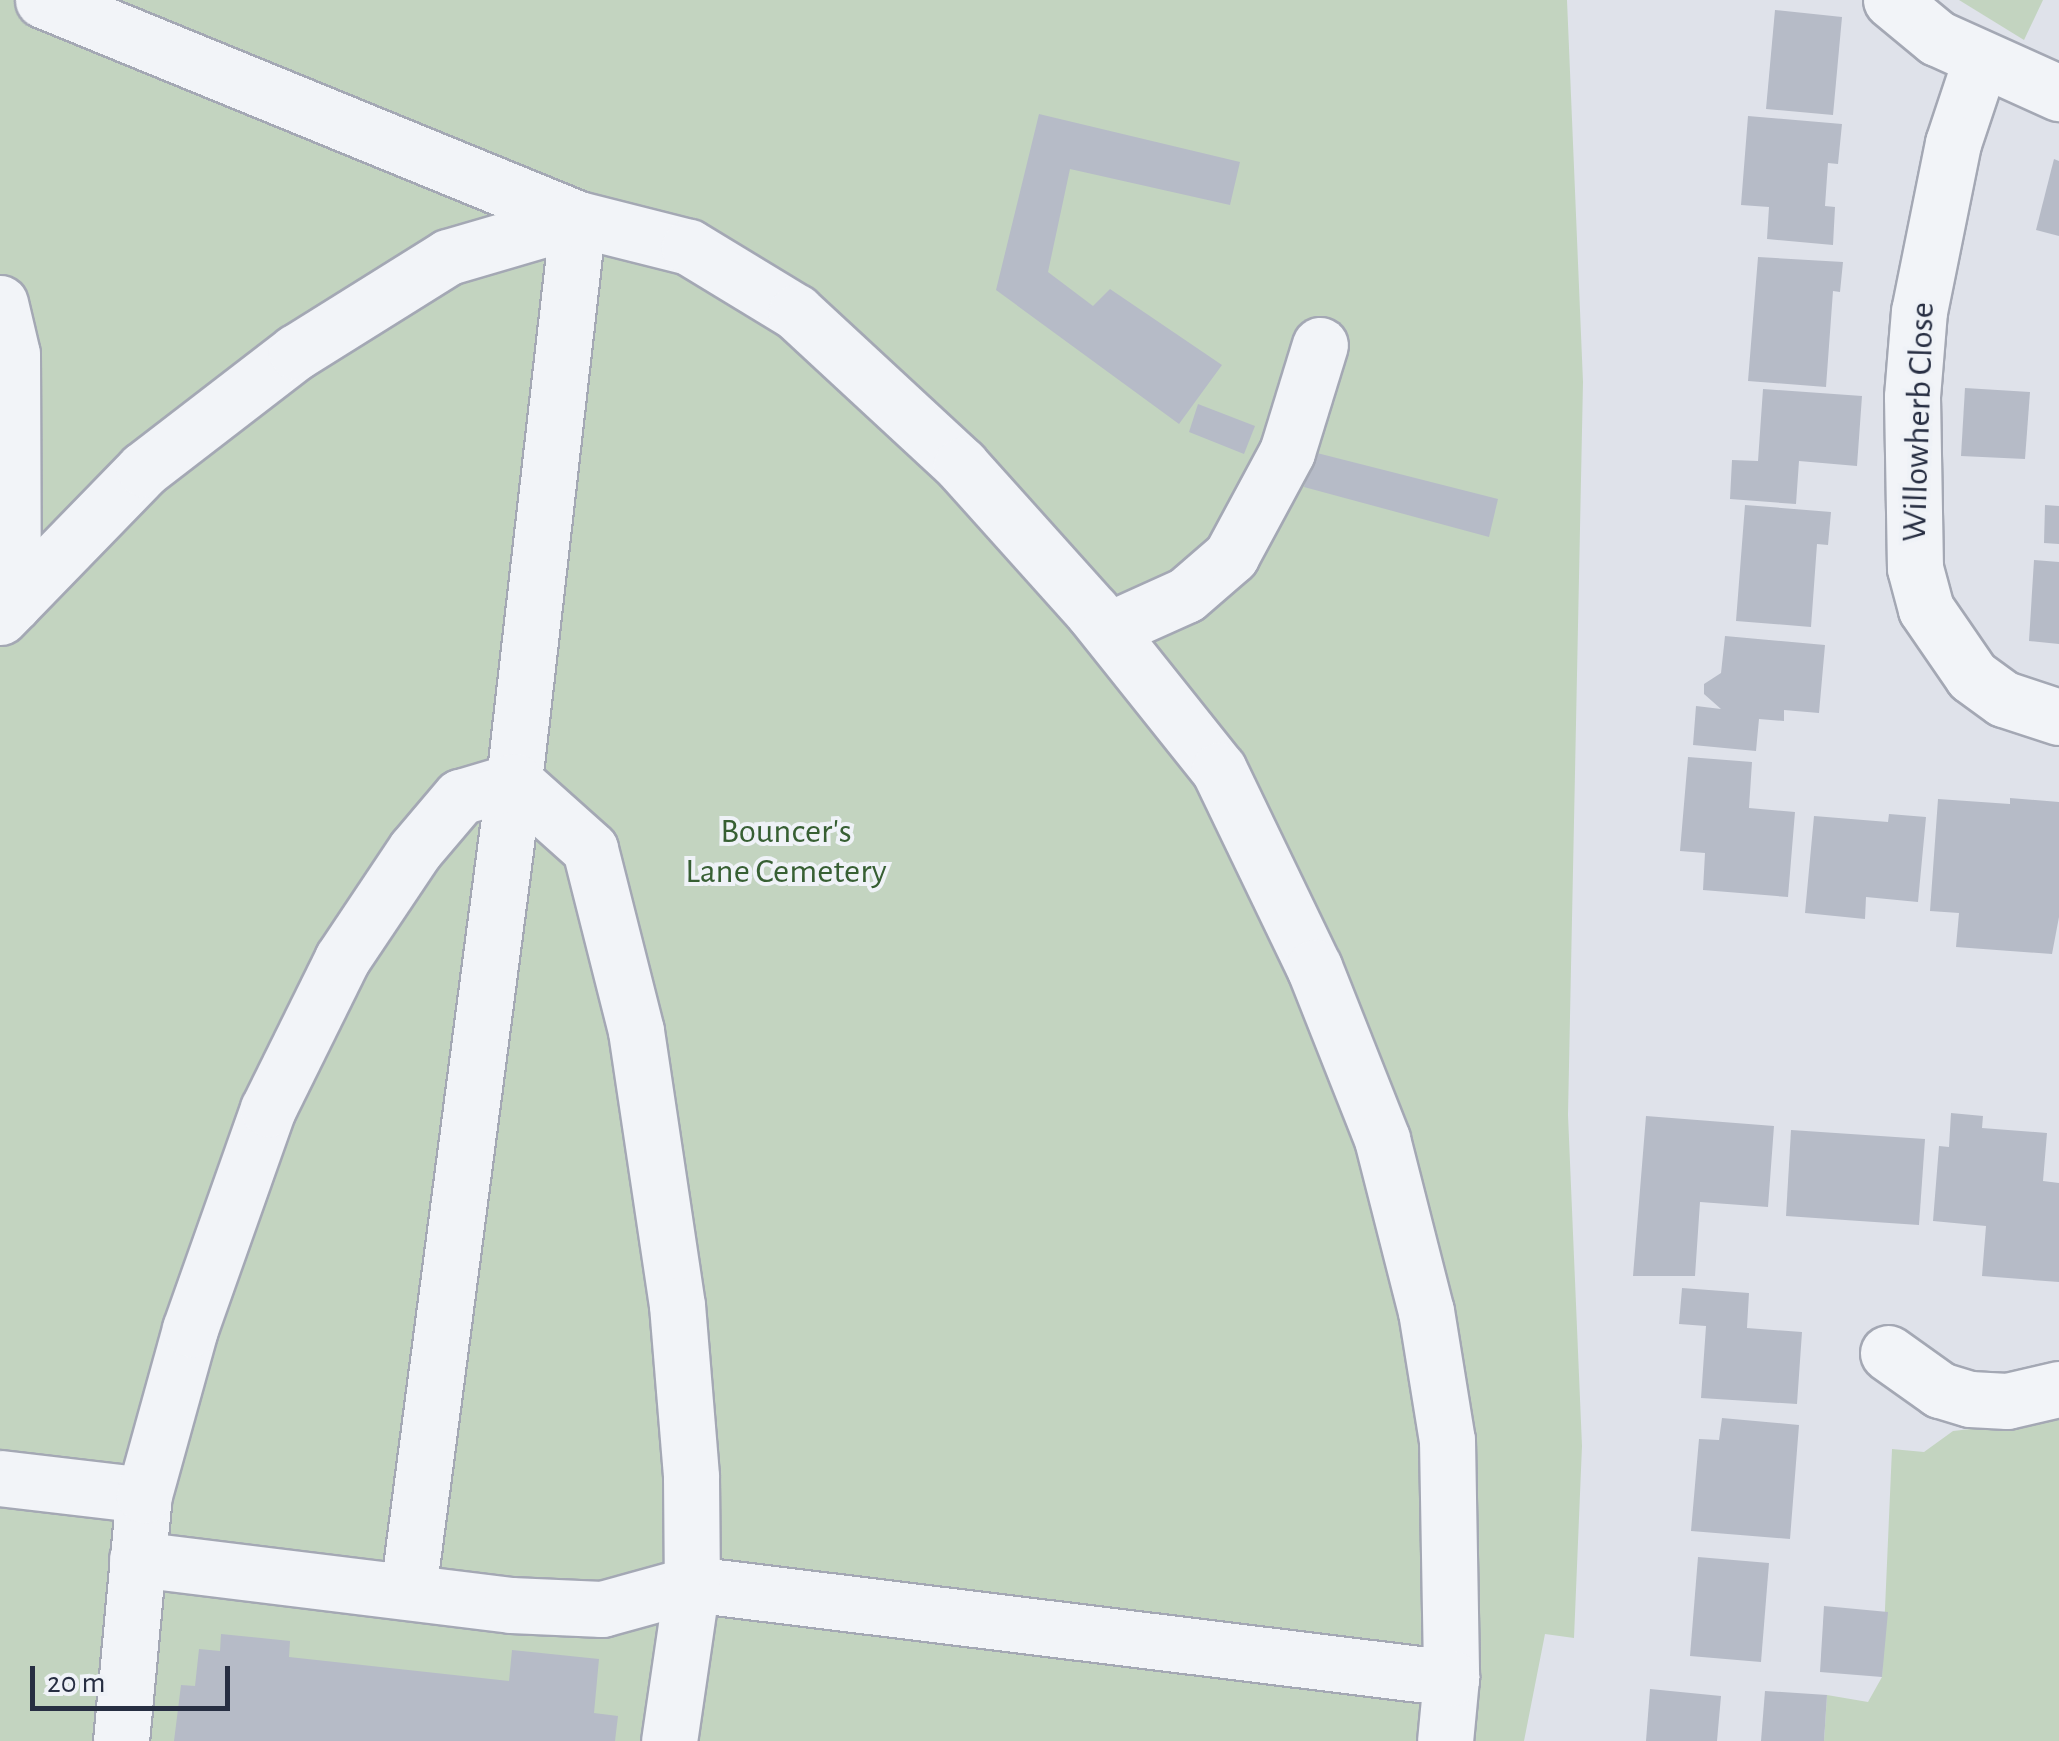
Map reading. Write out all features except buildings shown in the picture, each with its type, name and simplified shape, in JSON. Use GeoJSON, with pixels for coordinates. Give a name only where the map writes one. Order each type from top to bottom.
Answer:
{"type":"FeatureCollection","features":[{"type":"Feature","properties":{"kind":"street"},"geometry":{"type":"LineString","coordinates":[[43,0],[578,219],[689,247],[796,312],[961,465],[1108,630],[1219,770],[1314,967],[1382,1140],[1426,1311],[1447,1440],[1451,1678],[1445,1741]]}},
{"type":"Feature","properties":{"kind":"street"},"geometry":{"type":"LineString","coordinates":[[1891,0],[1980,62],[2059,93]]}},
{"type":"Feature","properties":{"kind":"street","name":"Willowherb Close"},"geometry":{"type":"LineString","coordinates":[[1980,62],[1945,177],[1920,311],[1912,397],[1915,568],[1926,609],[1972,676],[2004,699],[2059,717]]}},
{"type":"Feature","properties":{"kind":"street"},"geometry":{"type":"LineString","coordinates":[[6,610],[144,469],[296,352],[448,257],[578,219]]}},
{"type":"Feature","properties":{"kind":"street"},"geometry":{"type":"LineString","coordinates":[[408,1590],[514,782],[578,219]]}},
{"type":"Feature","properties":{"kind":"street"},"geometry":{"type":"LineString","coordinates":[[0,304],[12,354],[6,610]]}},
{"type":"Feature","properties":{"kind":"street"},"geometry":{"type":"LineString","coordinates":[[1108,630],[1186,594],[1231,556],[1287,452],[1320,344]]}},
{"type":"Feature","properties":{"kind":"street"},"geometry":{"type":"LineString","coordinates":[[121,1741],[144,1495],[190,1328],[268,1109],[342,959],[415,850],[460,797],[514,782]]}},
{"type":"Feature","properties":{"kind":"street"},"geometry":{"type":"LineString","coordinates":[[514,782],[590,849],[636,1031],[677,1305],[692,1478],[692,1584],[669,1741]]}},
{"type":"Feature","properties":{"kind":"street"},"geometry":{"type":"LineString","coordinates":[[1888,1353],[1926,1382],[1970,1399],[2007,1401],[2059,1389]]}},
{"type":"Feature","properties":{"kind":"street"},"geometry":{"type":"LineString","coordinates":[[0,1478],[144,1495]]}},
{"type":"Feature","properties":{"kind":"street"},"geometry":{"type":"LineString","coordinates":[[137,1559],[602,1609],[692,1584],[1451,1678]]}},
{"type":"Feature","properties":{"kind":"green space","name":"Bouncer's Lane Cemetery"},"geometry":{"type":"Polygon","coordinates":[[[0,0],[1567,0],[1583,382],[1568,1115],[1582,1446],[1574,1638],[1545,1634],[1524,1741],[0,1741],[0,0]]]}},
{"type":"Feature","properties":{"kind":"green space"},"geometry":{"type":"Polygon","coordinates":[[[1959,0],[2043,0],[2024,40],[1959,0]]]}},
{"type":"Feature","properties":{"kind":"green space"},"geometry":{"type":"Polygon","coordinates":[[[2059,1419],[2059,1741],[1824,1741],[1827,1695],[1868,1702],[1882,1677],[1892,1449],[1924,1452],[1953,1431],[2059,1419]]]}}]}
